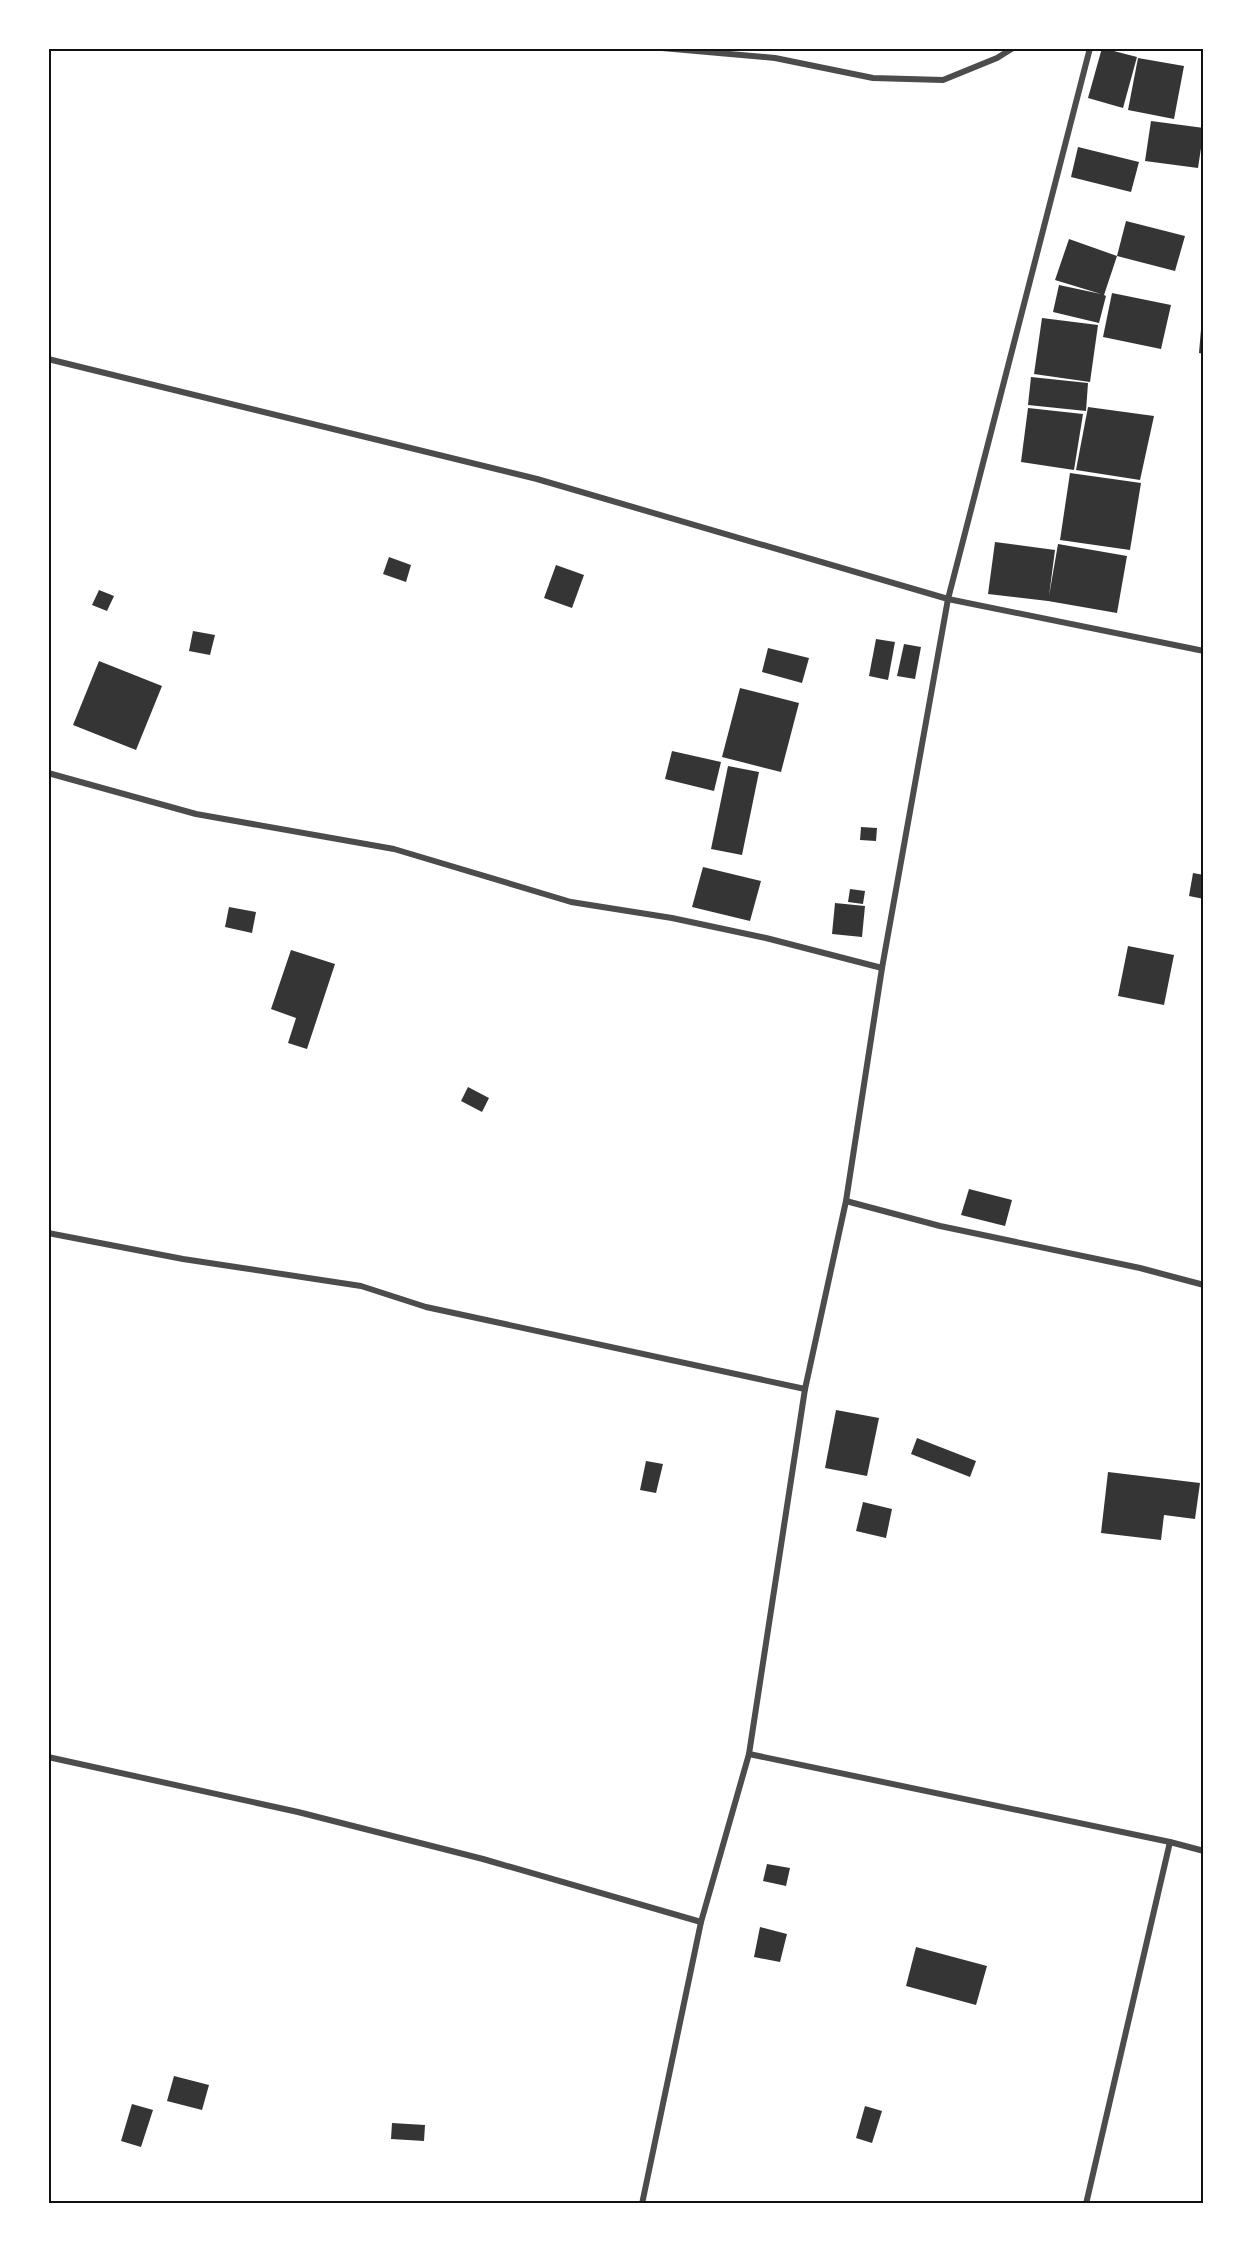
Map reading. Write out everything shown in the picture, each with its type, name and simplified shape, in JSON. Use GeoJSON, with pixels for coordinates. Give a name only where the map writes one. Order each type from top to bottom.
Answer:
{"type":"FeatureCollection","features":[{"type":"Feature","properties":{"kind":"street"},"geometry":{"type":"LineString","coordinates":[[662,48],[775,58],[873,78],[943,80],[997,58],[1013,48]]}},
{"type":"Feature","properties":{"kind":"street"},"geometry":{"type":"LineString","coordinates":[[642,2204],[701,1922],[749,1754],[805,1389],[846,1201],[882,968],[948,598],[1090,48]]}},
{"type":"Feature","properties":{"kind":"street"},"geometry":{"type":"LineString","coordinates":[[48,359],[537,479],[948,598],[1204,651]]}},
{"type":"Feature","properties":{"kind":"street"},"geometry":{"type":"LineString","coordinates":[[48,773],[196,814],[394,849],[571,902],[672,918],[766,938],[882,968]]}},
{"type":"Feature","properties":{"kind":"street"},"geometry":{"type":"LineString","coordinates":[[846,1201],[940,1226],[1140,1268],[1204,1285]]}},
{"type":"Feature","properties":{"kind":"street"},"geometry":{"type":"LineString","coordinates":[[48,1233],[183,1259],[361,1286],[426,1307],[805,1389]]}},
{"type":"Feature","properties":{"kind":"street"},"geometry":{"type":"LineString","coordinates":[[749,1754],[1204,1851]]}},
{"type":"Feature","properties":{"kind":"street"},"geometry":{"type":"LineString","coordinates":[[48,1757],[298,1812],[483,1859],[701,1922]]}},
{"type":"Feature","properties":{"kind":"street"},"geometry":{"type":"LineString","coordinates":[[1086,2204],[1170,1842]]}},
{"type":"Feature","properties":{"kind":"building"},"geometry":{"type":"Polygon","coordinates":[[[1102,48],[1137,57],[1123,108],[1088,98],[1102,48]]]}},
{"type":"Feature","properties":{"kind":"building"},"geometry":{"type":"Polygon","coordinates":[[[1138,58],[1184,66],[1174,119],[1128,110],[1138,58]]]}},
{"type":"Feature","properties":{"kind":"building"},"geometry":{"type":"Polygon","coordinates":[[[1151,121],[1204,128],[1198,168],[1145,161],[1151,121]]]}},
{"type":"Feature","properties":{"kind":"building"},"geometry":{"type":"Polygon","coordinates":[[[1078,147],[1139,162],[1131,192],[1071,177],[1078,147]]]}},
{"type":"Feature","properties":{"kind":"building"},"geometry":{"type":"Polygon","coordinates":[[[1126,221],[1185,236],[1175,271],[1117,256],[1126,221]]]}},
{"type":"Feature","properties":{"kind":"building"},"geometry":{"type":"Polygon","coordinates":[[[1069,239],[1117,256],[1104,295],[1106,296],[1099,323],[1053,312],[1059,285],[1101,294],[1055,280],[1069,239]]]}},
{"type":"Feature","properties":{"kind":"building"},"geometry":{"type":"Polygon","coordinates":[[[1112,293],[1171,305],[1161,349],[1103,337],[1112,293]]]}},
{"type":"Feature","properties":{"kind":"building"},"geometry":{"type":"Polygon","coordinates":[[[1042,318],[1098,325],[1090,382],[1034,374],[1042,318]]]}},
{"type":"Feature","properties":{"kind":"building"},"geometry":{"type":"Polygon","coordinates":[[[1202,318],[1204,318],[1204,354],[1199,353],[1202,318]]]}},
{"type":"Feature","properties":{"kind":"building"},"geometry":{"type":"Polygon","coordinates":[[[1031,377],[1088,383],[1086,411],[1028,405],[1031,377]]]}},
{"type":"Feature","properties":{"kind":"building"},"geometry":{"type":"Polygon","coordinates":[[[1088,407],[1154,416],[1140,480],[1076,470],[1088,407]]]}},
{"type":"Feature","properties":{"kind":"building"},"geometry":{"type":"Polygon","coordinates":[[[1028,408],[1083,414],[1074,470],[1021,462],[1028,408]]]}},
{"type":"Feature","properties":{"kind":"building"},"geometry":{"type":"Polygon","coordinates":[[[1070,473],[1141,483],[1130,550],[1060,540],[1070,473]]]}},
{"type":"Feature","properties":{"kind":"building"},"geometry":{"type":"Polygon","coordinates":[[[995,542],[1055,550],[1049,596],[1058,544],[1127,556],[1117,613],[1048,601],[988,594],[995,542]]]}},
{"type":"Feature","properties":{"kind":"building"},"geometry":{"type":"Polygon","coordinates":[[[389,557],[411,565],[406,582],[383,574],[389,557]]]}},
{"type":"Feature","properties":{"kind":"building"},"geometry":{"type":"Polygon","coordinates":[[[556,565],[584,575],[572,608],[544,598],[556,565]]]}},
{"type":"Feature","properties":{"kind":"building"},"geometry":{"type":"Polygon","coordinates":[[[99,590],[114,596],[107,611],[92,605],[99,590]]]}},
{"type":"Feature","properties":{"kind":"building"},"geometry":{"type":"Polygon","coordinates":[[[193,631],[215,635],[210,655],[189,651],[193,631]]]}},
{"type":"Feature","properties":{"kind":"building"},"geometry":{"type":"Polygon","coordinates":[[[876,639],[895,642],[888,680],[869,676],[876,639]]]}},
{"type":"Feature","properties":{"kind":"building"},"geometry":{"type":"Polygon","coordinates":[[[904,644],[921,647],[915,679],[897,676],[904,644]]]}},
{"type":"Feature","properties":{"kind":"building"},"geometry":{"type":"Polygon","coordinates":[[[768,648],[809,658],[802,683],[762,672],[768,648]]]}},
{"type":"Feature","properties":{"kind":"building"},"geometry":{"type":"Polygon","coordinates":[[[99,661],[162,686],[136,750],[73,725],[99,661]]]}},
{"type":"Feature","properties":{"kind":"building"},"geometry":{"type":"Polygon","coordinates":[[[740,688],[799,703],[781,772],[722,757],[740,688]]]}},
{"type":"Feature","properties":{"kind":"building"},"geometry":{"type":"Polygon","coordinates":[[[672,751],[721,762],[714,791],[665,779],[672,751]]]}},
{"type":"Feature","properties":{"kind":"building"},"geometry":{"type":"Polygon","coordinates":[[[728,766],[759,772],[742,855],[711,849],[728,766]]]}},
{"type":"Feature","properties":{"kind":"building"},"geometry":{"type":"Polygon","coordinates":[[[861,827],[877,828],[876,841],[860,840],[861,827]]]}},
{"type":"Feature","properties":{"kind":"building"},"geometry":{"type":"Polygon","coordinates":[[[703,867],[761,881],[750,921],[692,907],[703,867]]]}},
{"type":"Feature","properties":{"kind":"building"},"geometry":{"type":"Polygon","coordinates":[[[1193,873],[1204,875],[1204,899],[1189,896],[1193,873]]]}},
{"type":"Feature","properties":{"kind":"building"},"geometry":{"type":"Polygon","coordinates":[[[850,889],[865,891],[863,904],[848,902],[850,889]]]}},
{"type":"Feature","properties":{"kind":"building"},"geometry":{"type":"Polygon","coordinates":[[[835,903],[865,906],[862,937],[832,934],[835,903]]]}},
{"type":"Feature","properties":{"kind":"building"},"geometry":{"type":"Polygon","coordinates":[[[229,907],[256,912],[252,933],[225,927],[229,907]]]}},
{"type":"Feature","properties":{"kind":"building"},"geometry":{"type":"Polygon","coordinates":[[[1128,946],[1174,955],[1164,1005],[1118,996],[1128,946]]]}},
{"type":"Feature","properties":{"kind":"building"},"geometry":{"type":"Polygon","coordinates":[[[291,950],[335,964],[307,1049],[288,1043],[296,1018],[271,1009],[291,950]]]}},
{"type":"Feature","properties":{"kind":"building"},"geometry":{"type":"Polygon","coordinates":[[[468,1087],[489,1098],[482,1112],[461,1101],[468,1087]]]}},
{"type":"Feature","properties":{"kind":"building"},"geometry":{"type":"Polygon","coordinates":[[[969,1189],[1012,1200],[1005,1226],[961,1215],[969,1189]]]}},
{"type":"Feature","properties":{"kind":"building"},"geometry":{"type":"Polygon","coordinates":[[[836,1410],[879,1418],[867,1476],[825,1468],[836,1410]]]}},
{"type":"Feature","properties":{"kind":"building"},"geometry":{"type":"Polygon","coordinates":[[[917,1438],[976,1461],[970,1477],[911,1454],[917,1438]]]}},
{"type":"Feature","properties":{"kind":"building"},"geometry":{"type":"Polygon","coordinates":[[[646,1461],[663,1464],[656,1493],[640,1490],[646,1461]]]}},
{"type":"Feature","properties":{"kind":"building"},"geometry":{"type":"Polygon","coordinates":[[[1108,1472],[1200,1483],[1195,1519],[1164,1515],[1161,1540],[1101,1533],[1108,1472]]]}},
{"type":"Feature","properties":{"kind":"building"},"geometry":{"type":"Polygon","coordinates":[[[863,1502],[892,1509],[886,1538],[856,1531],[863,1502]]]}},
{"type":"Feature","properties":{"kind":"building"},"geometry":{"type":"Polygon","coordinates":[[[767,1864],[790,1868],[786,1886],[763,1881],[767,1864]]]}},
{"type":"Feature","properties":{"kind":"building"},"geometry":{"type":"Polygon","coordinates":[[[760,1927],[787,1934],[780,1962],[754,1957],[760,1927]]]}},
{"type":"Feature","properties":{"kind":"building"},"geometry":{"type":"Polygon","coordinates":[[[916,1947],[987,1966],[976,2005],[906,1986],[916,1947]]]}},
{"type":"Feature","properties":{"kind":"building"},"geometry":{"type":"Polygon","coordinates":[[[174,2076],[209,2085],[202,2110],[167,2101],[174,2076]]]}},
{"type":"Feature","properties":{"kind":"building"},"geometry":{"type":"Polygon","coordinates":[[[132,2104],[153,2110],[141,2147],[121,2141],[132,2104]]]}},
{"type":"Feature","properties":{"kind":"building"},"geometry":{"type":"Polygon","coordinates":[[[865,2106],[882,2111],[872,2143],[856,2138],[865,2106]]]}},
{"type":"Feature","properties":{"kind":"building"},"geometry":{"type":"Polygon","coordinates":[[[392,2123],[425,2125],[424,2141],[391,2139],[392,2123]]]}}]}
